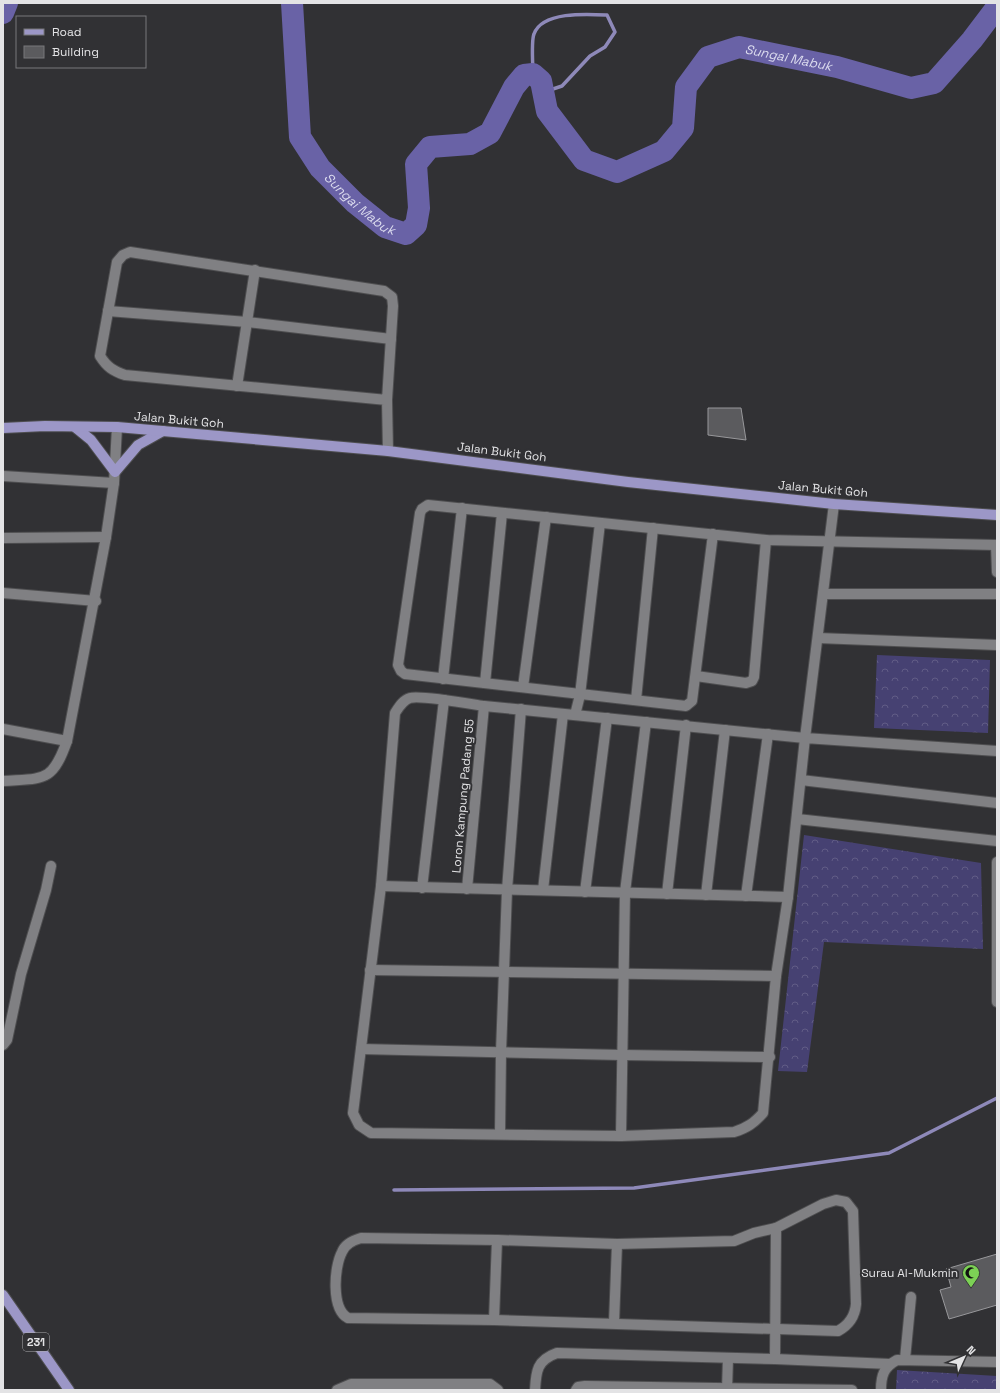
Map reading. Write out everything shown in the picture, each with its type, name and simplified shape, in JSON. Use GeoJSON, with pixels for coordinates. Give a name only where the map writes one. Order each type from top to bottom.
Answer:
{"type":"FeatureCollection","features":[{"type":"Feature","properties":{"kind":"main road"},"geometry":{"type":"LineString","coordinates":[[75,427],[91,440],[115,472],[138,445],[163,431]]}},
{"type":"Feature","properties":{"kind":"main road","name":"Jalan Bukit Goh"},"geometry":{"type":"LineString","coordinates":[[3,428],[117,427],[163,431],[388,451],[628,482],[834,504],[997,515]]}},
{"type":"Feature","properties":{"kind":"main road","name":"231"},"geometry":{"type":"LineString","coordinates":[[3,1295],[69,1390]]}},
{"type":"Feature","properties":{"kind":"street"},"geometry":{"type":"LineString","coordinates":[[387,400],[124,375],[113,371],[105,365],[100,356],[117,262],[123,255],[130,252],[384,291],[392,296],[393,301],[387,400],[388,451]]}},
{"type":"Feature","properties":{"kind":"street"},"geometry":{"type":"LineString","coordinates":[[237,386],[255,270]]}},
{"type":"Feature","properties":{"kind":"street"},"geometry":{"type":"LineString","coordinates":[[108,311],[247,322],[391,339]]}},
{"type":"Feature","properties":{"kind":"street"},"geometry":{"type":"LineString","coordinates":[[3,781],[38,778],[51,773],[59,763],[67,741],[96,601],[114,483],[117,427]]}},
{"type":"Feature","properties":{"kind":"street"},"geometry":{"type":"LineString","coordinates":[[3,476],[114,483]]}},
{"type":"Feature","properties":{"kind":"street"},"geometry":{"type":"LineString","coordinates":[[834,504],[805,738],[788,897],[776,976],[770,1057],[763,1113],[756,1121],[746,1128],[734,1132],[621,1136],[371,1133],[359,1126],[352,1113],[381,886],[395,713],[402,703],[411,698],[444,700],[484,706],[805,738],[997,751]]}},
{"type":"Feature","properties":{"kind":"street"},"geometry":{"type":"LineString","coordinates":[[713,534],[696,676],[692,701],[686,706],[405,674],[398,665],[420,513],[422,508],[428,505],[600,522],[653,528],[713,534],[766,540],[830,540],[996,545],[997,572]]}},
{"type":"Feature","properties":{"kind":"street"},"geometry":{"type":"LineString","coordinates":[[443,679],[462,508]]}},
{"type":"Feature","properties":{"kind":"street"},"geometry":{"type":"LineString","coordinates":[[485,683],[502,513]]}},
{"type":"Feature","properties":{"kind":"street"},"geometry":{"type":"LineString","coordinates":[[523,687],[546,517]]}},
{"type":"Feature","properties":{"kind":"street"},"geometry":{"type":"LineString","coordinates":[[575,715],[580,695],[600,522]]}},
{"type":"Feature","properties":{"kind":"street"},"geometry":{"type":"LineString","coordinates":[[636,700],[653,528]]}},
{"type":"Feature","properties":{"kind":"street"},"geometry":{"type":"LineString","coordinates":[[3,538],[106,537]]}},
{"type":"Feature","properties":{"kind":"street"},"geometry":{"type":"LineString","coordinates":[[696,676],[746,683],[752,681],[754,677],[766,540]]}},
{"type":"Feature","properties":{"kind":"street"},"geometry":{"type":"LineString","coordinates":[[823,594],[997,594]]}},
{"type":"Feature","properties":{"kind":"street"},"geometry":{"type":"LineString","coordinates":[[3,595],[96,601]]}},
{"type":"Feature","properties":{"kind":"street"},"geometry":{"type":"LineString","coordinates":[[818,638],[997,645]]}},
{"type":"Feature","properties":{"kind":"street"},"geometry":{"type":"LineString","coordinates":[[422,888],[444,700]]}},
{"type":"Feature","properties":{"kind":"street","name":"Loron Kampung Padang 55"},"geometry":{"type":"LineString","coordinates":[[467,889],[484,706]]}},
{"type":"Feature","properties":{"kind":"street"},"geometry":{"type":"LineString","coordinates":[[500,1134],[503,971],[507,890],[521,709]]}},
{"type":"Feature","properties":{"kind":"street"},"geometry":{"type":"LineString","coordinates":[[543,890],[563,714]]}},
{"type":"Feature","properties":{"kind":"street"},"geometry":{"type":"LineString","coordinates":[[585,892],[607,718]]}},
{"type":"Feature","properties":{"kind":"street"},"geometry":{"type":"LineString","coordinates":[[621,1136],[625,892],[646,722]]}},
{"type":"Feature","properties":{"kind":"street"},"geometry":{"type":"LineString","coordinates":[[668,894],[686,725]]}},
{"type":"Feature","properties":{"kind":"street"},"geometry":{"type":"LineString","coordinates":[[3,729],[67,741]]}},
{"type":"Feature","properties":{"kind":"street"},"geometry":{"type":"LineString","coordinates":[[706,895],[725,730]]}},
{"type":"Feature","properties":{"kind":"street"},"geometry":{"type":"LineString","coordinates":[[746,896],[768,734]]}},
{"type":"Feature","properties":{"kind":"street"},"geometry":{"type":"LineString","coordinates":[[801,780],[997,803]]}},
{"type":"Feature","properties":{"kind":"street"},"geometry":{"type":"LineString","coordinates":[[797,819],[997,841]]}},
{"type":"Feature","properties":{"kind":"street"},"geometry":{"type":"LineString","coordinates":[[997,862],[997,1002]]}},
{"type":"Feature","properties":{"kind":"street"},"geometry":{"type":"LineString","coordinates":[[3,1045],[7,1040],[21,974],[46,890],[50,866]]}},
{"type":"Feature","properties":{"kind":"street"},"geometry":{"type":"LineString","coordinates":[[381,886],[788,897]]}},
{"type":"Feature","properties":{"kind":"street"},"geometry":{"type":"LineString","coordinates":[[370,970],[776,976]]}},
{"type":"Feature","properties":{"kind":"street"},"geometry":{"type":"LineString","coordinates":[[361,1049],[622,1056],[770,1057]]}},
{"type":"Feature","properties":{"kind":"street"},"geometry":{"type":"LineString","coordinates":[[836,1200],[846,1202],[853,1211],[855,1313],[851,1320],[838,1331],[614,1323],[348,1318],[343,1316],[336,1302],[337,1269],[342,1252],[355,1240],[361,1238],[617,1244],[734,1241],[754,1233],[776,1228],[823,1204],[836,1200]]}},
{"type":"Feature","properties":{"kind":"street"},"geometry":{"type":"LineString","coordinates":[[775,1359],[776,1228]]}},
{"type":"Feature","properties":{"kind":"street"},"geometry":{"type":"LineString","coordinates":[[494,1320],[497,1240]]}},
{"type":"Feature","properties":{"kind":"street"},"geometry":{"type":"LineString","coordinates":[[614,1323],[617,1244]]}},
{"type":"Feature","properties":{"kind":"street"},"geometry":{"type":"LineString","coordinates":[[905,1359],[911,1297]]}},
{"type":"Feature","properties":{"kind":"street"},"geometry":{"type":"LineString","coordinates":[[535,1390],[536,1375],[539,1366],[544,1359],[557,1353],[775,1359],[890,1364],[905,1359],[997,1362]]}},
{"type":"Feature","properties":{"kind":"street"},"geometry":{"type":"LineString","coordinates":[[727,1389],[728,1358]]}},
{"type":"Feature","properties":{"kind":"street"},"geometry":{"type":"LineString","coordinates":[[881,1390],[883,1371],[890,1364]]}},
{"type":"Feature","properties":{"kind":"street"},"geometry":{"type":"LineString","coordinates":[[337,1390],[351,1384],[490,1384],[498,1390]]}},
{"type":"Feature","properties":{"kind":"street"},"geometry":{"type":"LineString","coordinates":[[576,1390],[578,1387],[585,1386],[605,1388],[852,1390]]}},
{"type":"Feature","properties":{"kind":"green space"},"geometry":{"type":"Polygon","coordinates":[[[877,655],[990,660],[988,733],[874,728],[877,655]]]}},
{"type":"Feature","properties":{"kind":"green space"},"geometry":{"type":"Polygon","coordinates":[[[804,835],[981,863],[983,949],[824,942],[807,1072],[778,1071],[804,835]]]}},
{"type":"Feature","properties":{"kind":"green space"},"geometry":{"type":"Polygon","coordinates":[[[897,1370],[997,1376],[997,1390],[896,1390],[897,1370]]]}},
{"type":"Feature","properties":{"kind":"building"},"geometry":{"type":"Polygon","coordinates":[[[708,408],[741,408],[746,440],[708,435],[708,408]]]}},
{"type":"Feature","properties":{"kind":"building","name":"Surau Al-Mukmin"},"geometry":{"type":"Polygon","coordinates":[[[997,1254],[997,1305],[949,1319],[940,1290],[951,1287],[946,1269],[997,1254]]]}},
{"type":"Feature","properties":{"kind":"waterway","name":"Sungai Mabuk"},"geometry":{"type":"LineString","coordinates":[[3,13],[7,3]]}},
{"type":"Feature","properties":{"kind":"waterway","name":"Sungai Mabuk"},"geometry":{"type":"LineString","coordinates":[[292,3],[300,137],[320,168],[355,203],[385,227],[406,234],[416,225],[419,208],[416,164],[430,147],[470,144],[490,133],[514,87],[524,75],[533,74],[541,81],[547,111],[584,160],[617,172],[664,151],[683,128],[686,87],[708,57],[739,47],[837,67],[911,88],[934,83],[972,40],[997,7]]}},
{"type":"Feature","properties":{"kind":"waterway"},"geometry":{"type":"LineString","coordinates":[[533,74],[533,37],[539,27],[546,21],[566,16],[589,14],[607,15],[615,32],[605,47],[590,56],[562,86],[544,92]]}},
{"type":"Feature","properties":{"kind":"waterway"},"geometry":{"type":"LineString","coordinates":[[394,1190],[634,1188],[889,1153],[997,1098]]}},
{"type":"Feature","properties":{"kind":"place","name":"Surau Al-Mukmin"},"geometry":{"type":"Point","coordinates":[971,1288]}}]}
